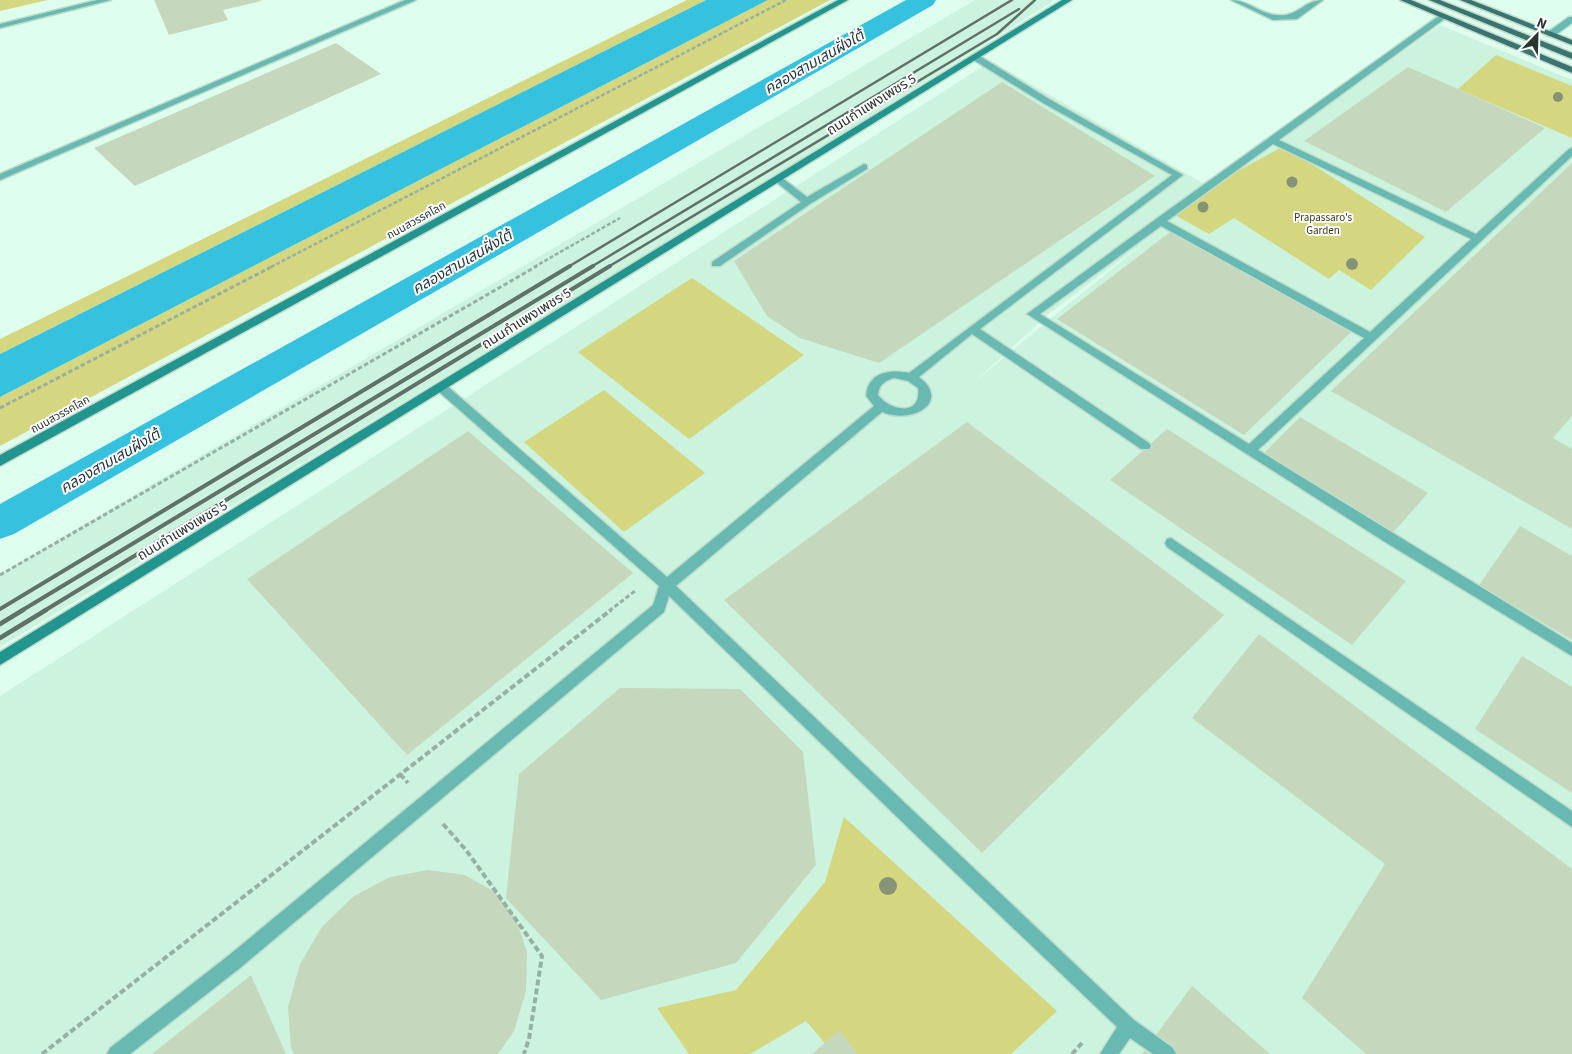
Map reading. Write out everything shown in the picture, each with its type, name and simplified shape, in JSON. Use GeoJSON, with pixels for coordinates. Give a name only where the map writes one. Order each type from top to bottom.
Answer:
{"type":"FeatureCollection","features":[{"type":"Feature","properties":{"kind":"main road"},"geometry":{"type":"LineString","coordinates":[[1404,0],[1572,70]]}},
{"type":"Feature","properties":{"kind":"main road"},"geometry":{"type":"LineString","coordinates":[[1433,0],[1572,56]]}},
{"type":"Feature","properties":{"kind":"main road"},"geometry":{"type":"LineString","coordinates":[[1464,0],[1572,43]]}},
{"type":"Feature","properties":{"kind":"street","name":"ถนนสวรรคโลก"},"geometry":{"type":"LineString","coordinates":[[0,461],[844,0]]}},
{"type":"Feature","properties":{"kind":"street","name":"ถนนกำแพงเพชร 5"},"geometry":{"type":"LineString","coordinates":[[0,659],[1068,0]]}},
{"type":"Feature","properties":{"kind":"lane"},"geometry":{"type":"LineString","coordinates":[[0,25],[107,0]]}},
{"type":"Feature","properties":{"kind":"lane"},"geometry":{"type":"LineString","coordinates":[[0,178],[412,0]]}},
{"type":"Feature","properties":{"kind":"lane"},"geometry":{"type":"LineString","coordinates":[[1235,0],[1273,18],[1294,16],[1319,0]]}},
{"type":"Feature","properties":{"kind":"lane"},"geometry":{"type":"LineString","coordinates":[[1443,17],[1032,314],[1572,650]]}},
{"type":"Feature","properties":{"kind":"lane"},"geometry":{"type":"LineString","coordinates":[[1551,34],[1572,19]]}},
{"type":"Feature","properties":{"kind":"lane"},"geometry":{"type":"LineString","coordinates":[[911,377],[1178,175],[1046,101],[975,57]]}},
{"type":"Feature","properties":{"kind":"lane"},"geometry":{"type":"LineString","coordinates":[[1273,141],[1478,239]]}},
{"type":"Feature","properties":{"kind":"lane"},"geometry":{"type":"LineString","coordinates":[[1250,450],[1572,151]]}},
{"type":"Feature","properties":{"kind":"lane"},"geometry":{"type":"LineString","coordinates":[[716,264],[864,167]]}},
{"type":"Feature","properties":{"kind":"lane"},"geometry":{"type":"LineString","coordinates":[[778,179],[808,202]]}},
{"type":"Feature","properties":{"kind":"lane"},"geometry":{"type":"LineString","coordinates":[[1159,221],[1372,338]]}},
{"type":"Feature","properties":{"kind":"lane"},"geometry":{"type":"LineString","coordinates":[[972,329],[1145,446]]}},
{"type":"Feature","properties":{"kind":"lane"},"geometry":{"type":"LineString","coordinates":[[894,374],[911,377],[923,386],[925,399],[921,405],[906,412],[888,411],[880,407],[872,396],[875,384],[880,379],[894,374]]}},
{"type":"Feature","properties":{"kind":"lane"},"geometry":{"type":"LineString","coordinates":[[442,388],[656,575],[922,833],[1128,1026],[1167,1054]]}},
{"type":"Feature","properties":{"kind":"lane"},"geometry":{"type":"LineString","coordinates":[[116,1054],[234,962],[659,608],[666,586],[880,407]]}},
{"type":"Feature","properties":{"kind":"lane"},"geometry":{"type":"LineString","coordinates":[[1171,543],[1572,820]]}},
{"type":"Feature","properties":{"kind":"lane"},"geometry":{"type":"LineString","coordinates":[[1109,1054],[1128,1026]]}},
{"type":"Feature","properties":{"kind":"path"},"geometry":{"type":"LineString","coordinates":[[0,408],[786,0]]}},
{"type":"Feature","properties":{"kind":"path"},"geometry":{"type":"LineString","coordinates":[[0,575],[620,218]]}},
{"type":"Feature","properties":{"kind":"path"},"geometry":{"type":"LineString","coordinates":[[42,1054],[656,575]]}},
{"type":"Feature","properties":{"kind":"path"},"geometry":{"type":"LineString","coordinates":[[400,774],[466,850],[542,956],[524,1054]]}},
{"type":"Feature","properties":{"kind":"shaded area"},"geometry":{"type":"Polygon","coordinates":[[[975,0],[1055,0],[757,187],[0,647],[0,574],[975,0]]]}},
{"type":"Feature","properties":{"kind":"shaded area"},"geometry":{"type":"Polygon","coordinates":[[[1440,25],[1572,80],[1572,1054],[0,1054],[0,696],[991,61],[1211,188],[1440,25]],[[1145,242],[1050,313],[972,384],[1145,242]]]}},
{"type":"Feature","properties":{"kind":"green space"},"geometry":{"type":"Polygon","coordinates":[[[0,0],[48,0],[0,11],[0,0]]]}},
{"type":"Feature","properties":{"kind":"green space"},"geometry":{"type":"Polygon","coordinates":[[[687,0],[706,0],[0,354],[0,339],[687,0]]]}},
{"type":"Feature","properties":{"kind":"green space"},"geometry":{"type":"Polygon","coordinates":[[[768,0],[830,0],[0,446],[0,397],[768,0]]]}},
{"type":"Feature","properties":{"kind":"green space"},"geometry":{"type":"Polygon","coordinates":[[[1496,55],[1572,86],[1572,138],[1458,89],[1496,55]]]}},
{"type":"Feature","properties":{"kind":"green space","name":"Prapassaro's Garden"},"geometry":{"type":"Polygon","coordinates":[[[1284,146],[1425,237],[1371,290],[1339,270],[1329,279],[1234,218],[1209,234],[1166,210],[1284,146]]]}},
{"type":"Feature","properties":{"kind":"green space"},"geometry":{"type":"Polygon","coordinates":[[[692,278],[804,355],[689,439],[578,352],[692,278]]]}},
{"type":"Feature","properties":{"kind":"green space"},"geometry":{"type":"Polygon","coordinates":[[[604,390],[705,473],[624,532],[524,442],[604,390]]]}},
{"type":"Feature","properties":{"kind":"green space"},"geometry":{"type":"Polygon","coordinates":[[[844,817],[1057,1011],[1011,1054],[834,1054],[806,1021],[750,1054],[689,1054],[657,1008],[736,990],[825,882],[844,817]]]}},
{"type":"Feature","properties":{"kind":"water"},"geometry":{"type":"Polygon","coordinates":[[[706,0],[768,0],[0,397],[0,354],[706,0]]]}},
{"type":"Feature","properties":{"kind":"building"},"geometry":{"type":"Polygon","coordinates":[[[154,0],[261,1],[223,10],[228,20],[169,35],[154,0]]]}},
{"type":"Feature","properties":{"kind":"building"},"geometry":{"type":"Polygon","coordinates":[[[336,43],[381,74],[135,186],[94,148],[336,43]]]}},
{"type":"Feature","properties":{"kind":"building"},"geometry":{"type":"Polygon","coordinates":[[[1408,67],[1545,128],[1446,212],[1304,141],[1408,67]]]}},
{"type":"Feature","properties":{"kind":"building"},"geometry":{"type":"Polygon","coordinates":[[[1002,82],[1155,176],[879,363],[800,338],[767,316],[734,261],[1002,82]]]}},
{"type":"Feature","properties":{"kind":"building"},"geometry":{"type":"Polygon","coordinates":[[[1572,163],[1572,416],[1553,438],[1572,449],[1572,529],[1331,391],[1572,163]]]}},
{"type":"Feature","properties":{"kind":"building"},"geometry":{"type":"Polygon","coordinates":[[[1170,232],[1352,331],[1244,435],[1057,319],[1170,232]]]}},
{"type":"Feature","properties":{"kind":"building"},"geometry":{"type":"Polygon","coordinates":[[[1300,417],[1428,493],[1390,536],[1261,456],[1300,417]]]}},
{"type":"Feature","properties":{"kind":"building"},"geometry":{"type":"Polygon","coordinates":[[[967,422],[1224,615],[982,853],[724,600],[967,422]]]}},
{"type":"Feature","properties":{"kind":"building"},"geometry":{"type":"Polygon","coordinates":[[[1167,429],[1406,581],[1352,645],[1110,480],[1167,429]]]}},
{"type":"Feature","properties":{"kind":"building"},"geometry":{"type":"Polygon","coordinates":[[[468,431],[633,573],[407,755],[247,579],[468,431]]]}},
{"type":"Feature","properties":{"kind":"building"},"geometry":{"type":"Polygon","coordinates":[[[1520,526],[1572,556],[1572,640],[1479,585],[1520,526]]]}},
{"type":"Feature","properties":{"kind":"building"},"geometry":{"type":"Polygon","coordinates":[[[1259,634],[1572,869],[1572,1054],[1366,1054],[1302,998],[1385,864],[1192,718],[1259,634]]]}},
{"type":"Feature","properties":{"kind":"building"},"geometry":{"type":"Polygon","coordinates":[[[1522,656],[1572,687],[1572,793],[1475,729],[1522,656]]]}},
{"type":"Feature","properties":{"kind":"building"},"geometry":{"type":"Polygon","coordinates":[[[620,688],[740,689],[803,752],[816,865],[736,963],[601,1000],[506,898],[519,774],[620,688]]]}},
{"type":"Feature","properties":{"kind":"building"},"geometry":{"type":"Polygon","coordinates":[[[428,870],[465,875],[495,892],[516,919],[527,952],[526,991],[514,1031],[498,1054],[294,1054],[291,1048],[288,1007],[300,964],[322,927],[354,896],[390,877],[428,870]]]}},
{"type":"Feature","properties":{"kind":"building"},"geometry":{"type":"Polygon","coordinates":[[[251,975],[286,1054],[152,1054],[251,975]]]}},
{"type":"Feature","properties":{"kind":"building"},"geometry":{"type":"Polygon","coordinates":[[[1192,986],[1270,1054],[1142,1054],[1192,986]]]}},
{"type":"Feature","properties":{"kind":"building"},"geometry":{"type":"Polygon","coordinates":[[[839,1030],[858,1054],[812,1054],[839,1030]]]}},
{"type":"Feature","properties":{"kind":"waterway","name":"คลองสามเสนฝั่งใต้"},"geometry":{"type":"LineString","coordinates":[[0,523],[924,0]]}},
{"type":"Feature","properties":{"kind":"railway"},"geometry":{"type":"LineString","coordinates":[[568,267],[1012,0]]}},
{"type":"Feature","properties":{"kind":"railway"},"geometry":{"type":"LineString","coordinates":[[608,267],[997,34],[1035,0]]}},
{"type":"Feature","properties":{"kind":"railway"},"geometry":{"type":"LineString","coordinates":[[591,267],[1019,9]]}},
{"type":"Feature","properties":{"kind":"railway"},"geometry":{"type":"LineString","coordinates":[[0,609],[570,266]]}},
{"type":"Feature","properties":{"kind":"railway"},"geometry":{"type":"LineString","coordinates":[[21,611],[593,266]]}},
{"type":"Feature","properties":{"kind":"railway"},"geometry":{"type":"LineString","coordinates":[[44,611],[610,266]]}},
{"type":"Feature","properties":{"kind":"railway"},"geometry":{"type":"LineString","coordinates":[[0,624],[23,610]]}},
{"type":"Feature","properties":{"kind":"railway"},"geometry":{"type":"LineString","coordinates":[[0,638],[46,610]]}}]}
